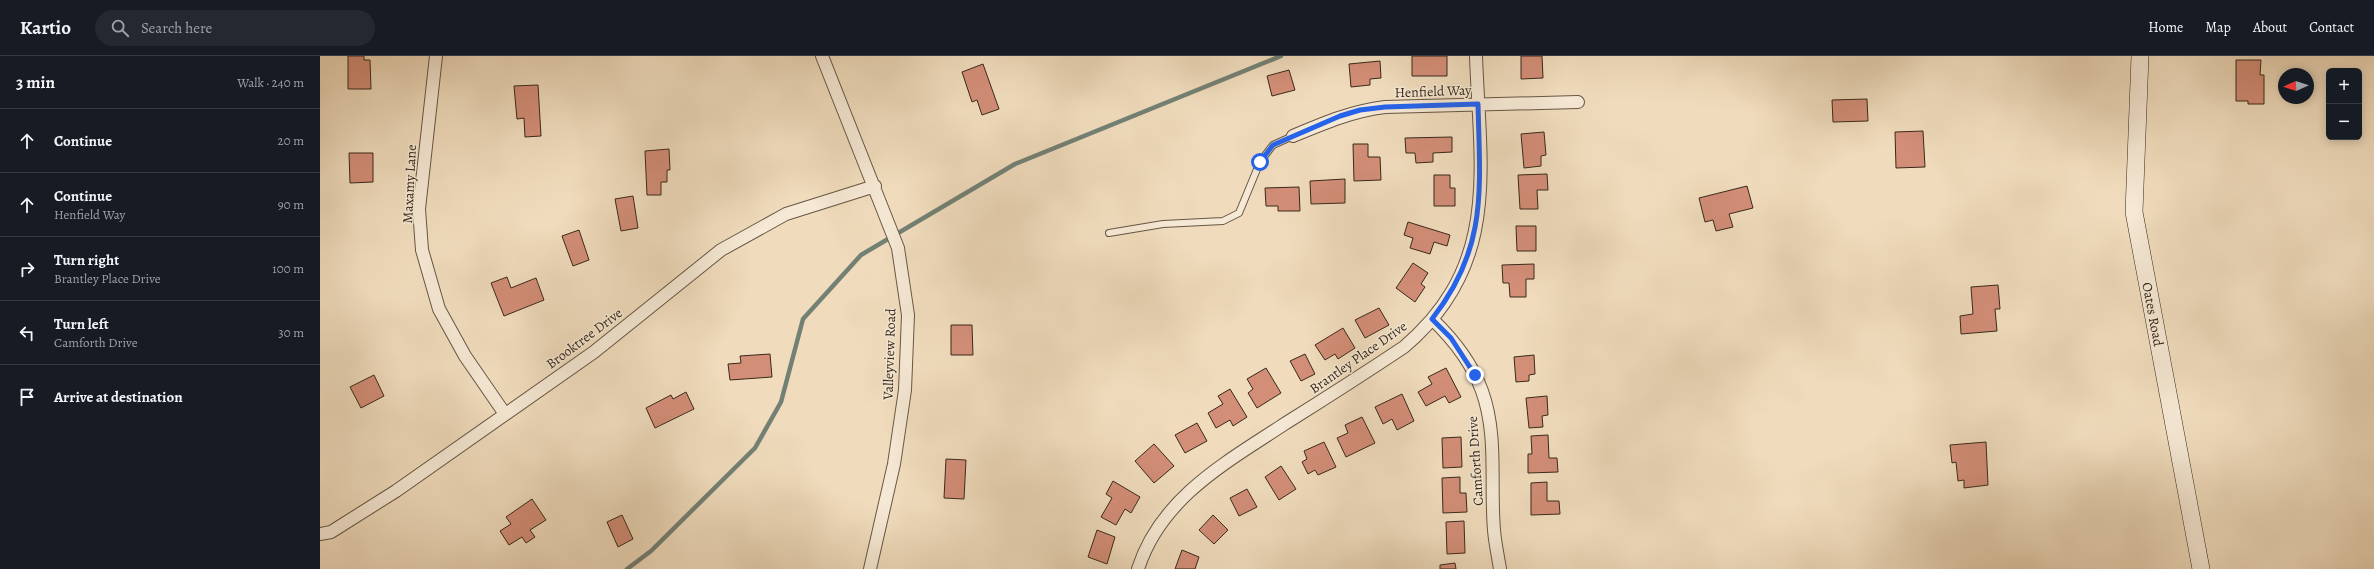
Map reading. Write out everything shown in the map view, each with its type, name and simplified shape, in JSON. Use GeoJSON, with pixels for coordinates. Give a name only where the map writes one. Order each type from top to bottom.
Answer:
{"type":"FeatureCollection","features":[{"type":"Feature","properties":{"kind":"street","name":"Maxamy Lane"},"geometry":{"type":"LineString","coordinates":[[436,56],[419,209],[422,250],[439,309],[465,356],[505,414]]}},
{"type":"Feature","properties":{"kind":"street","name":"Valleyview Road"},"geometry":{"type":"LineString","coordinates":[[822,56],[875,186],[898,248],[908,315],[905,390],[894,464],[870,569]]}},
{"type":"Feature","properties":{"kind":"street","name":"Brantley Place Drive"},"geometry":{"type":"LineString","coordinates":[[1138,569],[1142,556],[1163,519],[1198,482],[1404,347],[1446,303],[1460,277],[1473,245],[1480,198],[1476,56]]}},
{"type":"Feature","properties":{"kind":"street","name":"Oates Road"},"geometry":{"type":"LineString","coordinates":[[2140,56],[2134,212],[2201,569]]}},
{"type":"Feature","properties":{"kind":"street","name":"Henfield Way"},"geometry":{"type":"LineString","coordinates":[[1293,136],[1360,110],[1385,107],[1578,102]]}},
{"type":"Feature","properties":{"kind":"street","name":"Brooktree Drive"},"geometry":{"type":"LineString","coordinates":[[320,534],[331,532],[396,491],[594,352],[721,250],[786,214],[875,186]]}},
{"type":"Feature","properties":{"kind":"street","name":"Camforth Drive"},"geometry":{"type":"LineString","coordinates":[[1432,319],[1451,338],[1466,359],[1475,375],[1486,404],[1491,431],[1494,530],[1500,569]]}},
{"type":"Feature","properties":{"kind":"lane"},"geometry":{"type":"LineString","coordinates":[[1109,232],[1163,224],[1223,221],[1239,213],[1260,162],[1273,145],[1293,136]]}},
{"type":"Feature","properties":{"kind":"building"},"geometry":{"type":"Polygon","coordinates":[[[348,56],[364,56],[364,60],[370,60],[371,89],[348,89],[348,56]]]}},
{"type":"Feature","properties":{"kind":"building"},"geometry":{"type":"Polygon","coordinates":[[[1412,56],[1447,56],[1447,76],[1412,76],[1412,56]]]}},
{"type":"Feature","properties":{"kind":"building"},"geometry":{"type":"Polygon","coordinates":[[[1521,56],[1542,56],[1543,78],[1521,79],[1521,56]]]}},
{"type":"Feature","properties":{"kind":"building"},"geometry":{"type":"Polygon","coordinates":[[[2236,60],[2261,60],[2260,75],[2264,75],[2264,104],[2248,104],[2248,101],[2236,101],[2236,60]]]}},
{"type":"Feature","properties":{"kind":"building"},"geometry":{"type":"Polygon","coordinates":[[[1380,61],[1381,78],[1370,79],[1370,85],[1351,87],[1349,64],[1380,61]]]}},
{"type":"Feature","properties":{"kind":"building"},"geometry":{"type":"Polygon","coordinates":[[[983,64],[999,109],[982,115],[977,100],[972,102],[962,72],[983,64]]]}},
{"type":"Feature","properties":{"kind":"building"},"geometry":{"type":"Polygon","coordinates":[[[1289,70],[1295,90],[1272,96],[1267,76],[1289,70]]]}},
{"type":"Feature","properties":{"kind":"building"},"geometry":{"type":"Polygon","coordinates":[[[538,85],[541,136],[525,137],[524,118],[517,119],[514,86],[538,85]]]}},
{"type":"Feature","properties":{"kind":"building"},"geometry":{"type":"Polygon","coordinates":[[[1867,99],[1868,121],[1833,122],[1832,100],[1867,99]]]}},
{"type":"Feature","properties":{"kind":"building"},"geometry":{"type":"Polygon","coordinates":[[[1923,131],[1925,167],[1896,168],[1895,132],[1923,131]]]}},
{"type":"Feature","properties":{"kind":"building"},"geometry":{"type":"Polygon","coordinates":[[[1544,132],[1546,155],[1541,156],[1541,166],[1524,168],[1521,134],[1544,132]]]}},
{"type":"Feature","properties":{"kind":"building"},"geometry":{"type":"Polygon","coordinates":[[[1452,137],[1452,152],[1433,153],[1433,162],[1416,163],[1415,153],[1406,153],[1405,138],[1452,137]]]}},
{"type":"Feature","properties":{"kind":"building"},"geometry":{"type":"Polygon","coordinates":[[[1353,144],[1368,144],[1368,157],[1380,157],[1381,180],[1354,181],[1353,144]]]}},
{"type":"Feature","properties":{"kind":"building"},"geometry":{"type":"Polygon","coordinates":[[[669,149],[670,170],[667,170],[667,182],[661,182],[661,195],[647,195],[645,151],[669,149]]]}},
{"type":"Feature","properties":{"kind":"building"},"geometry":{"type":"Polygon","coordinates":[[[349,153],[373,153],[373,182],[350,183],[349,153]]]}},
{"type":"Feature","properties":{"kind":"building"},"geometry":{"type":"Polygon","coordinates":[[[1547,174],[1548,190],[1537,190],[1538,209],[1520,209],[1518,175],[1547,174]]]}},
{"type":"Feature","properties":{"kind":"building"},"geometry":{"type":"Polygon","coordinates":[[[1434,175],[1450,175],[1450,188],[1455,188],[1455,206],[1434,206],[1434,175]]]}},
{"type":"Feature","properties":{"kind":"building"},"geometry":{"type":"Polygon","coordinates":[[[1345,179],[1345,203],[1311,204],[1310,181],[1345,179]]]}},
{"type":"Feature","properties":{"kind":"building"},"geometry":{"type":"Polygon","coordinates":[[[1747,186],[1753,208],[1729,214],[1733,227],[1716,231],[1713,220],[1705,222],[1699,198],[1747,186]]]}},
{"type":"Feature","properties":{"kind":"building"},"geometry":{"type":"Polygon","coordinates":[[[1299,187],[1300,211],[1278,211],[1278,206],[1266,206],[1265,188],[1299,187]]]}},
{"type":"Feature","properties":{"kind":"building"},"geometry":{"type":"Polygon","coordinates":[[[633,196],[638,228],[621,231],[615,199],[633,196]]]}},
{"type":"Feature","properties":{"kind":"building"},"geometry":{"type":"Polygon","coordinates":[[[1408,222],[1450,235],[1447,246],[1434,242],[1430,254],[1410,248],[1413,238],[1404,235],[1408,222]]]}},
{"type":"Feature","properties":{"kind":"building"},"geometry":{"type":"Polygon","coordinates":[[[1516,226],[1536,226],[1536,251],[1517,251],[1516,226]]]}},
{"type":"Feature","properties":{"kind":"building"},"geometry":{"type":"Polygon","coordinates":[[[579,230],[589,260],[573,266],[562,236],[579,230]]]}},
{"type":"Feature","properties":{"kind":"building"},"geometry":{"type":"Polygon","coordinates":[[[1413,263],[1428,273],[1421,284],[1425,287],[1415,302],[1396,288],[1413,263]]]}},
{"type":"Feature","properties":{"kind":"building"},"geometry":{"type":"Polygon","coordinates":[[[1534,264],[1534,279],[1526,279],[1526,297],[1510,297],[1509,283],[1503,283],[1502,265],[1534,264]]]}},
{"type":"Feature","properties":{"kind":"building"},"geometry":{"type":"Polygon","coordinates":[[[507,277],[511,288],[536,278],[544,300],[504,316],[491,283],[507,277]]]}},
{"type":"Feature","properties":{"kind":"building"},"geometry":{"type":"Polygon","coordinates":[[[1998,285],[2000,309],[1995,309],[1997,331],[1961,334],[1960,316],[1973,314],[1971,287],[1998,285]]]}},
{"type":"Feature","properties":{"kind":"building"},"geometry":{"type":"Polygon","coordinates":[[[1379,308],[1389,325],[1365,338],[1355,320],[1379,308]]]}},
{"type":"Feature","properties":{"kind":"building"},"geometry":{"type":"Polygon","coordinates":[[[951,325],[972,325],[973,355],[951,355],[951,325]]]}},
{"type":"Feature","properties":{"kind":"building"},"geometry":{"type":"Polygon","coordinates":[[[1343,328],[1355,348],[1338,359],[1335,354],[1325,360],[1315,345],[1343,328]]]}},
{"type":"Feature","properties":{"kind":"building"},"geometry":{"type":"Polygon","coordinates":[[[770,354],[772,377],[730,380],[728,364],[741,363],[740,356],[770,354]]]}},
{"type":"Feature","properties":{"kind":"building"},"geometry":{"type":"Polygon","coordinates":[[[1305,354],[1315,374],[1301,381],[1290,361],[1305,354]]]}},
{"type":"Feature","properties":{"kind":"building"},"geometry":{"type":"Polygon","coordinates":[[[1534,355],[1535,374],[1529,375],[1529,381],[1516,382],[1514,357],[1534,355]]]}},
{"type":"Feature","properties":{"kind":"building"},"geometry":{"type":"Polygon","coordinates":[[[1266,368],[1281,393],[1257,408],[1248,393],[1253,389],[1247,379],[1266,368]]]}},
{"type":"Feature","properties":{"kind":"building"},"geometry":{"type":"Polygon","coordinates":[[[1446,368],[1461,397],[1449,403],[1445,396],[1426,406],[1418,392],[1432,384],[1428,377],[1446,368]]]}},
{"type":"Feature","properties":{"kind":"building"},"geometry":{"type":"Polygon","coordinates":[[[374,375],[384,396],[361,408],[350,387],[374,375]]]}},
{"type":"Feature","properties":{"kind":"building"},"geometry":{"type":"Polygon","coordinates":[[[1230,389],[1247,417],[1233,426],[1230,420],[1216,428],[1208,413],[1223,404],[1218,396],[1230,389]]]}},
{"type":"Feature","properties":{"kind":"building"},"geometry":{"type":"Polygon","coordinates":[[[686,392],[694,409],[655,428],[646,408],[671,395],[673,399],[686,392]]]}},
{"type":"Feature","properties":{"kind":"building"},"geometry":{"type":"Polygon","coordinates":[[[1402,394],[1414,421],[1397,430],[1392,419],[1383,424],[1375,407],[1402,394]]]}},
{"type":"Feature","properties":{"kind":"building"},"geometry":{"type":"Polygon","coordinates":[[[1547,396],[1548,415],[1542,416],[1543,427],[1529,428],[1526,398],[1547,396]]]}},
{"type":"Feature","properties":{"kind":"building"},"geometry":{"type":"Polygon","coordinates":[[[1362,417],[1375,443],[1346,457],[1337,438],[1348,433],[1345,425],[1362,417]]]}},
{"type":"Feature","properties":{"kind":"building"},"geometry":{"type":"Polygon","coordinates":[[[1197,423],[1207,441],[1185,453],[1175,435],[1197,423]]]}},
{"type":"Feature","properties":{"kind":"building"},"geometry":{"type":"Polygon","coordinates":[[[1548,435],[1549,458],[1557,458],[1558,472],[1528,473],[1528,454],[1532,454],[1531,436],[1548,435]]]}},
{"type":"Feature","properties":{"kind":"building"},"geometry":{"type":"Polygon","coordinates":[[[1461,437],[1462,467],[1443,468],[1442,438],[1461,437]]]}},
{"type":"Feature","properties":{"kind":"building"},"geometry":{"type":"Polygon","coordinates":[[[1324,442],[1336,467],[1318,475],[1315,470],[1308,474],[1302,462],[1307,459],[1304,451],[1324,442]]]}},
{"type":"Feature","properties":{"kind":"building"},"geometry":{"type":"Polygon","coordinates":[[[1986,442],[1988,485],[1964,488],[1964,480],[1958,481],[1956,462],[1952,463],[1950,445],[1986,442]]]}},
{"type":"Feature","properties":{"kind":"building"},"geometry":{"type":"Polygon","coordinates":[[[1154,444],[1174,466],[1154,483],[1135,461],[1154,444]]]}},
{"type":"Feature","properties":{"kind":"building"},"geometry":{"type":"Polygon","coordinates":[[[946,459],[966,460],[964,499],[944,498],[946,459]]]}},
{"type":"Feature","properties":{"kind":"building"},"geometry":{"type":"Polygon","coordinates":[[[1281,466],[1296,489],[1279,500],[1265,477],[1281,466]]]}},
{"type":"Feature","properties":{"kind":"building"},"geometry":{"type":"Polygon","coordinates":[[[1460,477],[1460,493],[1466,493],[1467,512],[1443,513],[1442,478],[1460,477]]]}},
{"type":"Feature","properties":{"kind":"building"},"geometry":{"type":"Polygon","coordinates":[[[1113,481],[1140,497],[1131,513],[1125,509],[1116,525],[1101,517],[1112,498],[1106,494],[1113,481]]]}},
{"type":"Feature","properties":{"kind":"building"},"geometry":{"type":"Polygon","coordinates":[[[1547,482],[1547,501],[1559,501],[1560,514],[1531,515],[1531,483],[1547,482]]]}},
{"type":"Feature","properties":{"kind":"building"},"geometry":{"type":"Polygon","coordinates":[[[1247,489],[1257,507],[1239,516],[1230,498],[1247,489]]]}},
{"type":"Feature","properties":{"kind":"building"},"geometry":{"type":"Polygon","coordinates":[[[532,499],[546,520],[530,530],[535,537],[526,543],[522,537],[509,545],[500,531],[511,524],[506,517],[532,499]]]}},
{"type":"Feature","properties":{"kind":"building"},"geometry":{"type":"Polygon","coordinates":[[[622,515],[633,539],[618,547],[607,522],[622,515]]]}},
{"type":"Feature","properties":{"kind":"building"},"geometry":{"type":"Polygon","coordinates":[[[1213,515],[1228,530],[1214,544],[1199,530],[1213,515]]]}},
{"type":"Feature","properties":{"kind":"building"},"geometry":{"type":"Polygon","coordinates":[[[1464,521],[1465,553],[1447,554],[1446,522],[1464,521]]]}},
{"type":"Feature","properties":{"kind":"building"},"geometry":{"type":"Polygon","coordinates":[[[1097,530],[1115,537],[1107,564],[1088,557],[1097,530]]]}},
{"type":"Feature","properties":{"kind":"building"},"geometry":{"type":"Polygon","coordinates":[[[1182,550],[1199,557],[1195,569],[1175,569],[1182,550]]]}},
{"type":"Feature","properties":{"kind":"building"},"geometry":{"type":"Polygon","coordinates":[[[1455,563],[1456,569],[1440,569],[1440,565],[1455,563]]]}},
{"type":"Feature","properties":{"kind":"waterway"},"geometry":{"type":"LineString","coordinates":[[627,569],[651,551],[755,448],[781,402],[803,319],[861,255],[1015,164],[1281,56]]}},
{"type":"Feature","properties":{"kind":"route"},"geometry":{"type":"LineString","coordinates":[[1260,162],[1273,145],[1340,116],[1360,110],[1385,107],[1478,104],[1480,198],[1473,245],[1460,277],[1446,303],[1432,319],[1451,338],[1475,375]]}}]}
